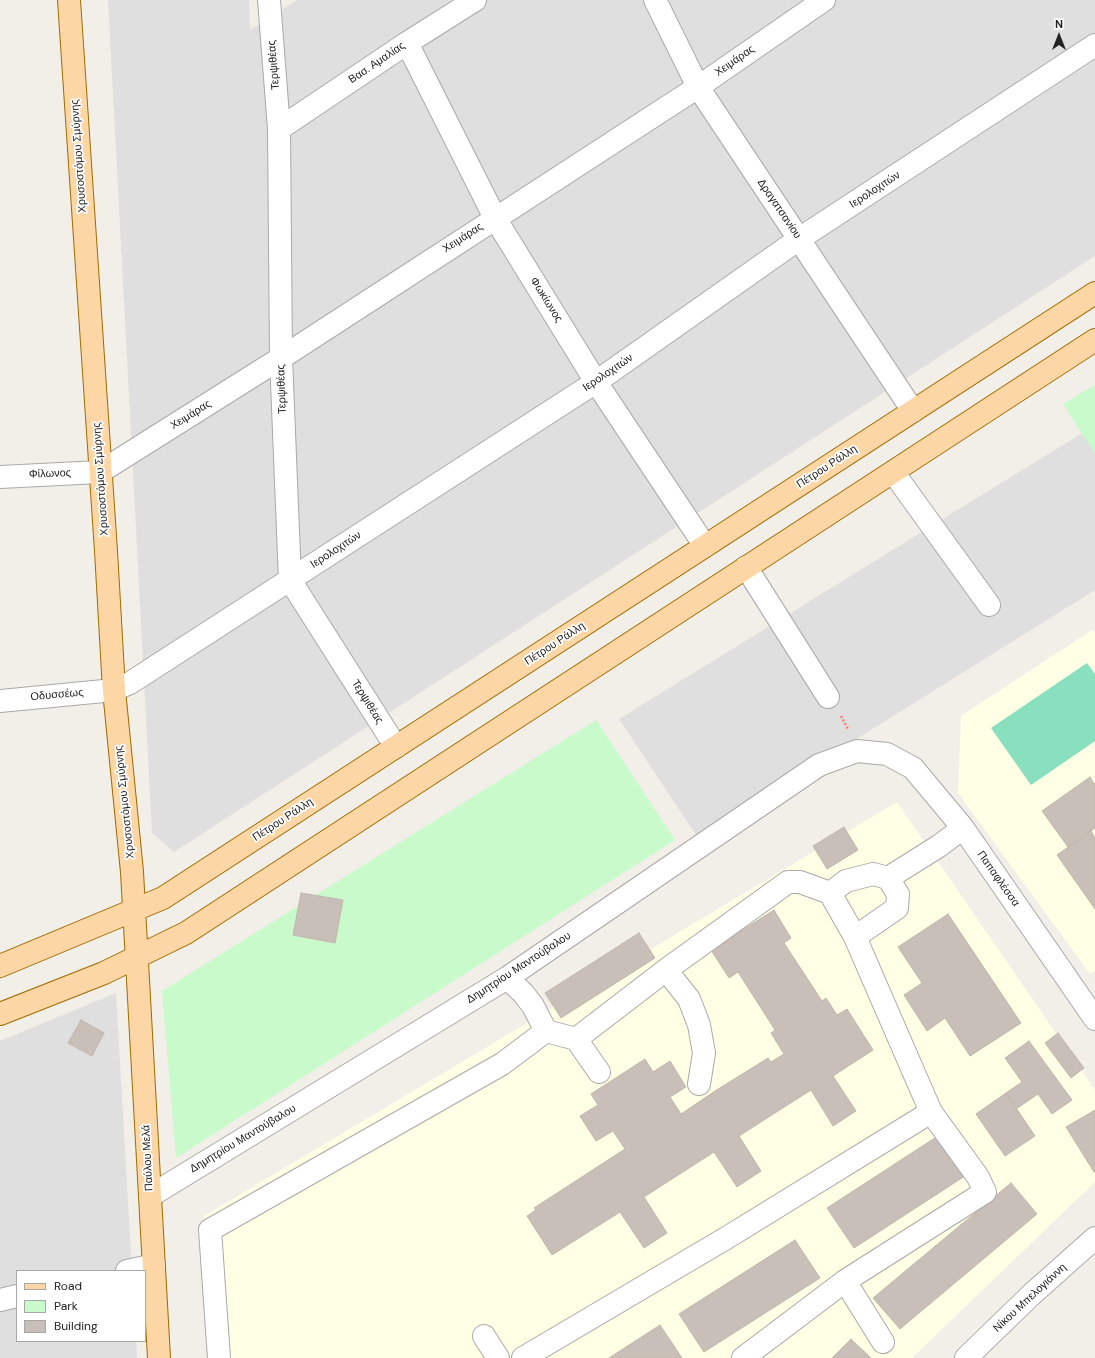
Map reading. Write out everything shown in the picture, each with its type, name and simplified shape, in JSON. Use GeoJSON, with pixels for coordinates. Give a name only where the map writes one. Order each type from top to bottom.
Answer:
{"type":"FeatureCollection","features":[{"type":"Feature","properties":{"kind":"main road","name":"Χρυσοστόμου Σμύρνης"},"geometry":{"type":"LineString","coordinates":[[69,0],[114,690],[132,872],[136,958]]}},
{"type":"Feature","properties":{"kind":"main road","name":"Πέτρου Ράλλη"},"geometry":{"type":"LineString","coordinates":[[0,966],[163,898],[1095,294]]}},
{"type":"Feature","properties":{"kind":"main road"},"geometry":{"type":"LineString","coordinates":[[0,1014],[98,976],[186,933],[1094,340]]}},
{"type":"Feature","properties":{"kind":"main road","name":"Παύλου Μελά"},"geometry":{"type":"LineString","coordinates":[[136,958],[159,1358]]}},
{"type":"Feature","properties":{"kind":"street","name":"Τερψιθέας"},"geometry":{"type":"LineString","coordinates":[[269,0],[279,128],[281,358],[290,580],[396,747]]}},
{"type":"Feature","properties":{"kind":"street","name":"Βασ. Αμαλίας"},"geometry":{"type":"LineString","coordinates":[[279,128],[475,0]]}},
{"type":"Feature","properties":{"kind":"street","name":"Δραγατσανίου"},"geometry":{"type":"LineString","coordinates":[[655,0],[698,87],[913,411]]}},
{"type":"Feature","properties":{"kind":"street","name":"Χειμάρας"},"geometry":{"type":"LineString","coordinates":[[100,472],[281,358],[698,87],[824,0]]}},
{"type":"Feature","properties":{"kind":"street","name":"Φωκίωνος"},"geometry":{"type":"LineString","coordinates":[[407,44],[495,218],[596,382],[705,546]]}},
{"type":"Feature","properties":{"kind":"street","name":"Ιερολοχιτών"},"geometry":{"type":"LineString","coordinates":[[114,690],[130,683],[596,382],[799,239],[1095,45]]}},
{"type":"Feature","properties":{"kind":"street","name":"Φίλωνος"},"geometry":{"type":"LineString","coordinates":[[0,477],[100,472]]}},
{"type":"Feature","properties":{"kind":"street"},"geometry":{"type":"LineString","coordinates":[[893,472],[989,605]]}},
{"type":"Feature","properties":{"kind":"street"},"geometry":{"type":"LineString","coordinates":[[746,568],[828,697]]}},
{"type":"Feature","properties":{"kind":"street","name":"Οδυσσέως"},"geometry":{"type":"LineString","coordinates":[[0,701],[114,690]]}},
{"type":"Feature","properties":{"kind":"street","name":"Δημητρίου Μαντούβαλου"},"geometry":{"type":"LineString","coordinates":[[150,1196],[507,978],[818,765],[857,751],[887,754]]}},
{"type":"Feature","properties":{"kind":"street","name":"Παπαφλέσσα"},"geometry":{"type":"LineString","coordinates":[[887,754],[913,768],[963,828],[1095,1019]]}},
{"type":"Feature","properties":{"kind":"street"},"geometry":{"type":"LineString","coordinates":[[888,878],[939,846],[963,828]]}},
{"type":"Feature","properties":{"kind":"street"},"geometry":{"type":"LineString","coordinates":[[830,893],[846,881],[873,874],[888,878],[898,894],[897,908],[855,937]]}},
{"type":"Feature","properties":{"kind":"street"},"geometry":{"type":"LineString","coordinates":[[576,1039],[666,970],[788,882],[800,882],[830,893],[855,937],[931,1112],[978,1177],[985,1192],[845,1281],[743,1358]]}},
{"type":"Feature","properties":{"kind":"street"},"geometry":{"type":"LineString","coordinates":[[666,970],[689,999],[699,1025],[704,1053],[699,1084]]}},
{"type":"Feature","properties":{"kind":"street"},"geometry":{"type":"LineString","coordinates":[[507,978],[533,1006],[546,1031],[576,1039],[599,1072]]}},
{"type":"Feature","properties":{"kind":"street"},"geometry":{"type":"LineString","coordinates":[[219,1358],[210,1230],[502,1064],[546,1031]]}},
{"type":"Feature","properties":{"kind":"street"},"geometry":{"type":"LineString","coordinates":[[523,1358],[735,1232],[931,1112]]}},
{"type":"Feature","properties":{"kind":"street","name":"Νίκου Μπελογιάννη"},"geometry":{"type":"LineString","coordinates":[[966,1358],[1031,1295],[1095,1238]]}},
{"type":"Feature","properties":{"kind":"street"},"geometry":{"type":"LineString","coordinates":[[132,1270],[154,1265]]}},
{"type":"Feature","properties":{"kind":"street"},"geometry":{"type":"LineString","coordinates":[[845,1281],[883,1342]]}},
{"type":"Feature","properties":{"kind":"street"},"geometry":{"type":"LineString","coordinates":[[0,1300],[16,1296]]}},
{"type":"Feature","properties":{"kind":"street"},"geometry":{"type":"LineString","coordinates":[[484,1336],[498,1358]]}},
{"type":"Feature","properties":{"kind":"shaded area"},"geometry":{"type":"Polygon","coordinates":[[[108,0],[249,0],[250,30],[297,0],[1095,0],[1095,256],[174,852],[152,833],[108,0]]]}},
{"type":"Feature","properties":{"kind":"shaded area"},"geometry":{"type":"Polygon","coordinates":[[[1087,430],[1095,443],[1095,590],[698,838],[619,719],[1087,430]]]}},
{"type":"Feature","properties":{"kind":"shaded area"},"geometry":{"type":"Polygon","coordinates":[[[1092,630],[1095,632],[1095,971],[1090,974],[958,793],[961,716],[1092,630]]]}},
{"type":"Feature","properties":{"kind":"shaded area"},"geometry":{"type":"Polygon","coordinates":[[[897,802],[1095,1090],[1095,1182],[912,1358],[211,1358],[204,1216],[897,802]]]}},
{"type":"Feature","properties":{"kind":"shaded area"},"geometry":{"type":"Polygon","coordinates":[[[116,993],[132,1270],[16,1270],[16,1342],[136,1342],[137,1358],[0,1358],[0,1041],[116,993]]]}},
{"type":"Feature","properties":{"kind":"green space"},"geometry":{"type":"Polygon","coordinates":[[[1095,385],[1095,454],[1063,404],[1095,385]]]}},
{"type":"Feature","properties":{"kind":"green space"},"geometry":{"type":"Polygon","coordinates":[[[1087,663],[1095,674],[1095,741],[1031,785],[991,728],[1087,663]]]}},
{"type":"Feature","properties":{"kind":"green space"},"geometry":{"type":"Polygon","coordinates":[[[596,720],[675,840],[176,1158],[162,991],[596,720]]]}},
{"type":"Feature","properties":{"kind":"building"},"geometry":{"type":"Polygon","coordinates":[[[1090,777],[1094,784],[1095,783],[1095,828],[1068,847],[1042,811],[1090,777]]]}},
{"type":"Feature","properties":{"kind":"building"},"geometry":{"type":"Polygon","coordinates":[[[844,827],[858,850],[827,869],[813,846],[844,827]]]}},
{"type":"Feature","properties":{"kind":"building"},"geometry":{"type":"Polygon","coordinates":[[[1091,831],[1095,838],[1095,909],[1057,855],[1091,831]]]}},
{"type":"Feature","properties":{"kind":"building"},"geometry":{"type":"Polygon","coordinates":[[[301,893],[343,900],[335,943],[293,935],[301,893]]]}},
{"type":"Feature","properties":{"kind":"building"},"geometry":{"type":"Polygon","coordinates":[[[774,910],[791,938],[784,943],[822,1001],[826,998],[837,1015],[847,1009],[873,1050],[833,1076],[856,1111],[833,1126],[811,1090],[739,1136],[761,1171],[737,1187],[714,1152],[644,1197],[667,1233],[644,1248],[620,1212],[552,1255],[527,1216],[536,1210],[534,1208],[625,1149],[613,1131],[596,1141],[580,1116],[598,1105],[591,1094],[645,1059],[653,1072],[670,1061],[686,1087],[670,1097],[681,1114],[768,1058],[771,1062],[784,1054],[771,1033],[775,1030],[738,972],[729,978],[711,950],[774,910]]]}},
{"type":"Feature","properties":{"kind":"building"},"geometry":{"type":"Polygon","coordinates":[[[948,914],[1021,1023],[970,1056],[945,1018],[927,1031],[904,995],[922,983],[898,947],[948,914]]]}},
{"type":"Feature","properties":{"kind":"building"},"geometry":{"type":"Polygon","coordinates":[[[639,933],[655,958],[561,1018],[545,993],[639,933]]]}},
{"type":"Feature","properties":{"kind":"building"},"geometry":{"type":"Polygon","coordinates":[[[81,1020],[104,1033],[92,1056],[68,1043],[81,1020]]]}},
{"type":"Feature","properties":{"kind":"building"},"geometry":{"type":"Polygon","coordinates":[[[1058,1033],[1084,1068],[1071,1078],[1045,1043],[1058,1033]]]}},
{"type":"Feature","properties":{"kind":"building"},"geometry":{"type":"Polygon","coordinates":[[[1029,1041],[1072,1100],[1052,1114],[1038,1094],[1016,1109],[1006,1093],[1022,1082],[1005,1058],[1029,1041]]]}},
{"type":"Feature","properties":{"kind":"building"},"geometry":{"type":"Polygon","coordinates":[[[1006,1093],[1035,1136],[1005,1156],[976,1114],[1006,1093]]]}},
{"type":"Feature","properties":{"kind":"building"},"geometry":{"type":"Polygon","coordinates":[[[1095,1110],[1095,1172],[1094,1172],[1066,1127],[1095,1110]]]}},
{"type":"Feature","properties":{"kind":"building"},"geometry":{"type":"Polygon","coordinates":[[[941,1134],[968,1174],[854,1248],[827,1208],[941,1134]]]}},
{"type":"Feature","properties":{"kind":"building"},"geometry":{"type":"Polygon","coordinates":[[[1011,1183],[1037,1214],[900,1329],[873,1298],[1011,1183]]]}},
{"type":"Feature","properties":{"kind":"building"},"geometry":{"type":"Polygon","coordinates":[[[795,1240],[820,1278],[704,1352],[679,1314],[795,1240]]]}},
{"type":"Feature","properties":{"kind":"building"},"geometry":{"type":"Polygon","coordinates":[[[660,1325],[682,1358],[609,1358],[660,1325]]]}},
{"type":"Feature","properties":{"kind":"building"},"geometry":{"type":"Polygon","coordinates":[[[851,1339],[871,1358],[832,1358],[851,1339]]]}}]}
